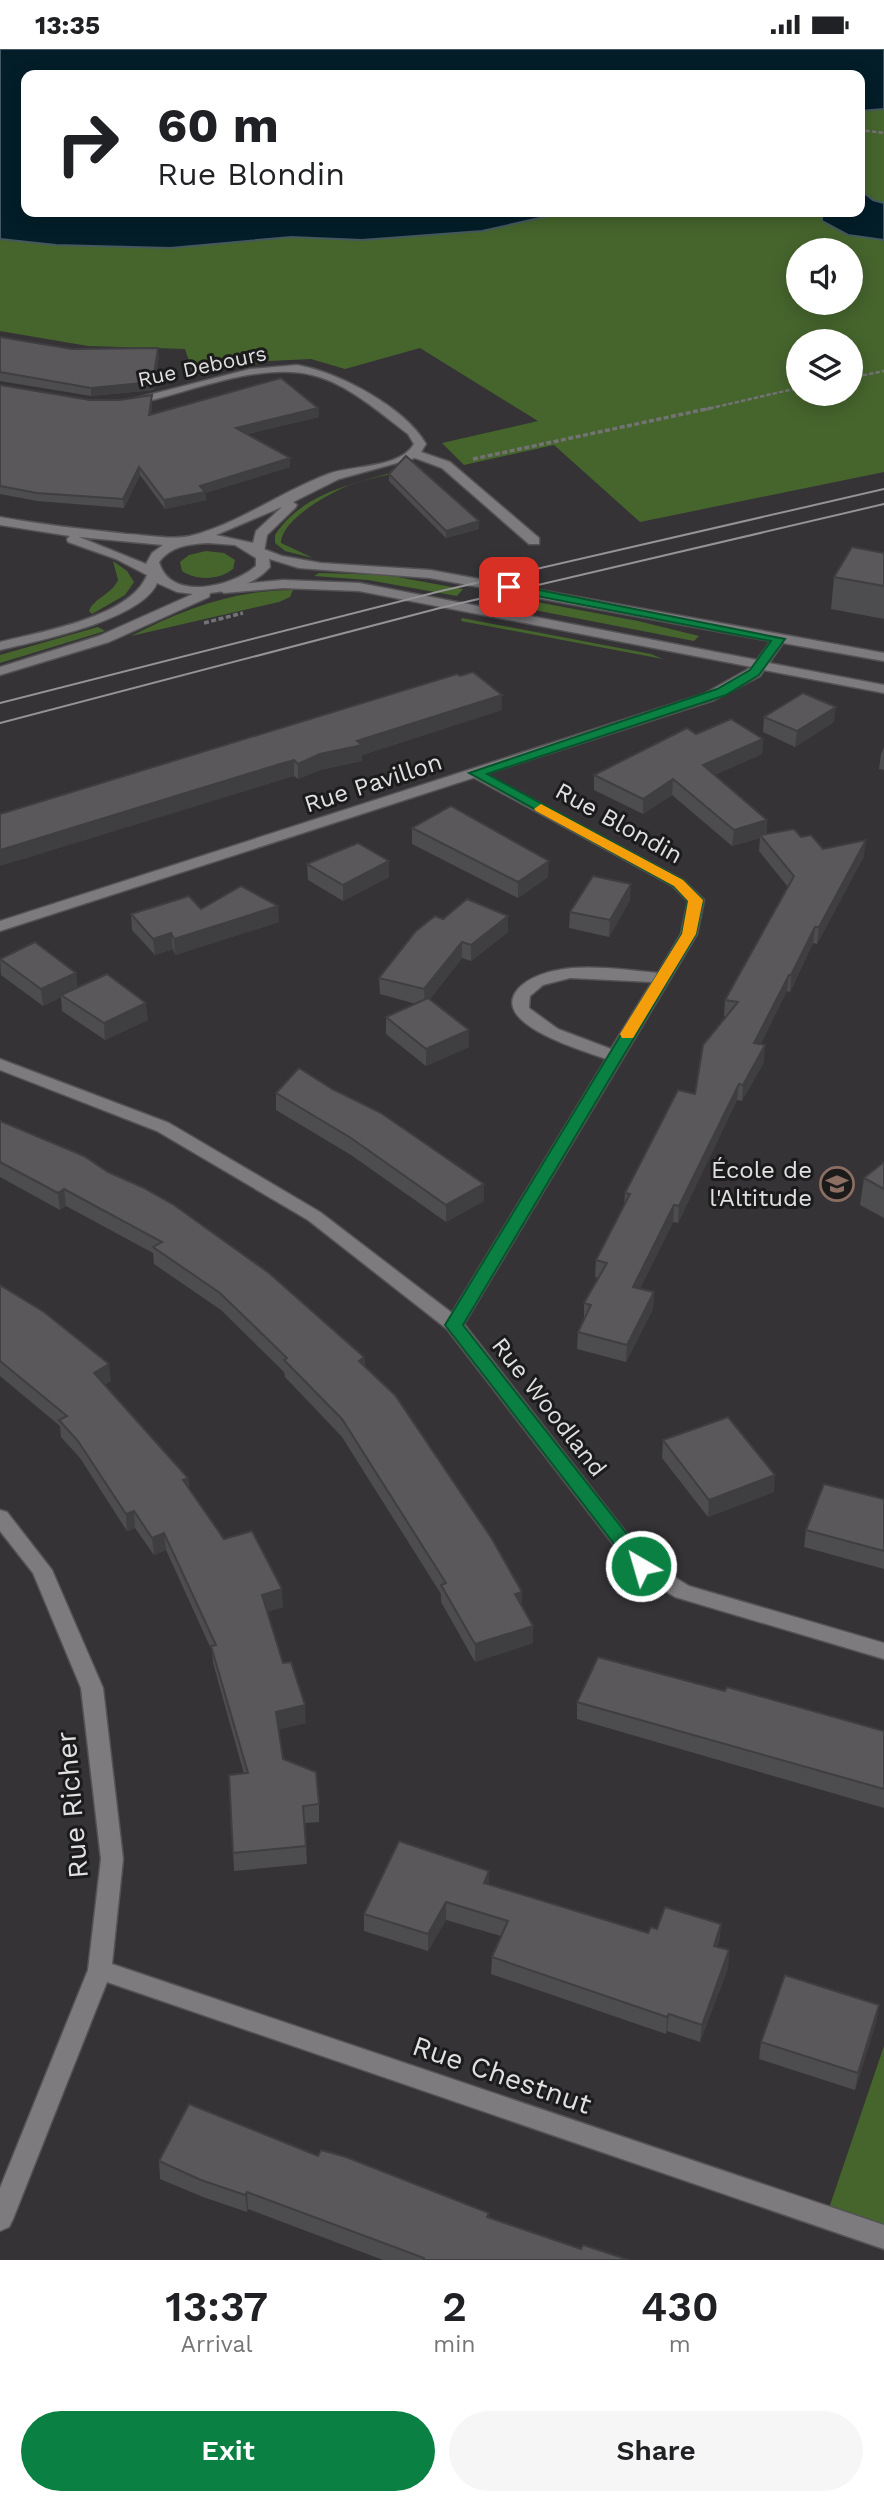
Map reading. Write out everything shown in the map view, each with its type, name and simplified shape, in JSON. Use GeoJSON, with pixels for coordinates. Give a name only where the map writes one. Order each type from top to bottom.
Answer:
{"type":"FeatureCollection","features":[{"type":"Feature","properties":{"kind":"street","name":"Rue Debours"},"geometry":{"type":"LineString","coordinates":[[124,402],[272,370],[310,371],[333,380],[413,432],[420,445],[414,454]]}},
{"type":"Feature","properties":{"kind":"street"},"geometry":{"type":"LineString","coordinates":[[0,646],[66,630],[111,612],[142,593],[153,580],[152,562],[160,551],[226,528],[340,474],[399,461],[414,454],[446,465],[534,541]]}},
{"type":"Feature","properties":{"kind":"street"},"geometry":{"type":"LineString","coordinates":[[0,671],[104,639],[187,599],[243,583],[260,572],[264,562],[258,551],[258,540],[266,528],[310,490]]}},
{"type":"Feature","properties":{"kind":"street"},"geometry":{"type":"LineString","coordinates":[[0,521],[49,530],[164,541],[229,540],[295,563],[390,569],[472,581],[884,657]]}},
{"type":"Feature","properties":{"kind":"street"},"geometry":{"type":"LineString","coordinates":[[49,530],[112,552],[177,588],[224,589],[304,584],[359,587],[884,689]]}},
{"type":"Feature","properties":{"kind":"street","name":"Rue Pavillon"},"geometry":{"type":"LineString","coordinates":[[0,926],[709,697],[733,686],[762,665],[779,639]]}},
{"type":"Feature","properties":{"kind":"street","name":"Rue Blondin"},"geometry":{"type":"LineString","coordinates":[[454,1325],[689,934],[695,900],[678,883],[476,773]]}},
{"type":"Feature","properties":{"kind":"street"},"geometry":{"type":"LineString","coordinates":[[614,1056],[536,1022],[522,1011],[519,1005],[520,996],[545,978],[573,974],[607,973],[662,978]]}},
{"type":"Feature","properties":{"kind":"street","name":"Rue Woodland"},"geometry":{"type":"LineString","coordinates":[[0,1064],[163,1127],[314,1216],[454,1325],[641,1566],[682,1592],[884,1651]]}},
{"type":"Feature","properties":{"kind":"street","name":"Rue Richer"},"geometry":{"type":"LineString","coordinates":[[0,1517],[42,1570],[92,1688],[112,1859],[100,1970],[0,2220]]}},
{"type":"Feature","properties":{"kind":"street","name":"Rue Chestnut"},"geometry":{"type":"LineString","coordinates":[[100,1970],[884,2237]]}},
{"type":"Feature","properties":{"kind":"path"},"geometry":{"type":"LineString","coordinates":[[865,131],[884,133]]}},
{"type":"Feature","properties":{"kind":"path"},"geometry":{"type":"LineString","coordinates":[[863,375],[884,371]]}},
{"type":"Feature","properties":{"kind":"path"},"geometry":{"type":"LineString","coordinates":[[461,462],[606,433],[786,392]]}},
{"type":"Feature","properties":{"kind":"path"},"geometry":{"type":"LineString","coordinates":[[197,625],[256,610]]}},
{"type":"Feature","properties":{"kind":"green space"},"geometry":{"type":"Polygon","coordinates":[[[884,56],[884,472],[640,522],[554,445],[464,465],[442,443],[538,421],[420,348],[345,369],[311,359],[269,361],[194,376],[185,349],[88,346],[0,331],[0,168],[21,204],[21,217],[865,217],[865,70],[884,56]]]}},
{"type":"Feature","properties":{"kind":"green space"},"geometry":{"type":"Polygon","coordinates":[[[411,467],[421,468],[374,478],[411,467]]]}},
{"type":"Feature","properties":{"kind":"green space"},"geometry":{"type":"Polygon","coordinates":[[[368,479],[323,498],[299,515],[283,534],[281,543],[313,558],[285,551],[275,543],[275,535],[288,519],[319,497],[368,479]]]}},
{"type":"Feature","properties":{"kind":"green space"},"geometry":{"type":"Polygon","coordinates":[[[206,551],[224,553],[235,560],[233,569],[208,578],[182,571],[180,562],[189,555],[206,551]]]}},
{"type":"Feature","properties":{"kind":"green space"},"geometry":{"type":"Polygon","coordinates":[[[113,561],[127,571],[134,582],[125,595],[92,614],[89,611],[91,607],[112,589],[118,580],[113,561]]]}},
{"type":"Feature","properties":{"kind":"green space"},"geometry":{"type":"Polygon","coordinates":[[[319,573],[386,575],[463,589],[457,596],[368,580],[314,576],[319,573]]]}},
{"type":"Feature","properties":{"kind":"green space"},"geometry":{"type":"Polygon","coordinates":[[[293,590],[290,597],[279,602],[131,636],[209,603],[250,594],[293,590]]]}},
{"type":"Feature","properties":{"kind":"green space"},"geometry":{"type":"Polygon","coordinates":[[[531,601],[638,621],[699,636],[694,641],[524,608],[531,601]]]}},
{"type":"Feature","properties":{"kind":"green space"},"geometry":{"type":"Polygon","coordinates":[[[462,618],[651,654],[663,659],[461,621],[462,618]]]}},
{"type":"Feature","properties":{"kind":"green space"},"geometry":{"type":"Polygon","coordinates":[[[98,627],[105,631],[0,663],[0,655],[98,627]]]}},
{"type":"Feature","properties":{"kind":"green space"},"geometry":{"type":"Polygon","coordinates":[[[884,2046],[884,2237],[826,2217],[884,2046]]]}},
{"type":"Feature","properties":{"kind":"water"},"geometry":{"type":"Polygon","coordinates":[[[0,49],[884,49],[884,109],[865,111],[865,70],[21,70],[21,217],[544,217],[482,231],[362,240],[291,237],[170,248],[56,245],[0,239],[0,49]]]}},
{"type":"Feature","properties":{"kind":"water"},"geometry":{"type":"Polygon","coordinates":[[[865,194],[873,200],[884,203],[884,240],[848,235],[822,221],[822,217],[865,217],[865,194]]]}},
{"type":"Feature","properties":{"kind":"building"},"geometry":{"type":"Polygon","coordinates":[[[0,337],[72,349],[158,348],[153,382],[91,388],[0,372],[0,337]]]}},
{"type":"Feature","properties":{"kind":"building"},"geometry":{"type":"Polygon","coordinates":[[[281,378],[318,408],[236,428],[290,458],[200,486],[205,492],[164,500],[139,467],[123,499],[37,493],[0,486],[0,385],[90,400],[120,400],[152,395],[149,415],[281,378]]]}},
{"type":"Feature","properties":{"kind":"building"},"geometry":{"type":"Polygon","coordinates":[[[406,456],[479,521],[446,531],[389,474],[406,456]]]}},
{"type":"Feature","properties":{"kind":"building"},"geometry":{"type":"Polygon","coordinates":[[[852,547],[884,553],[884,586],[834,577],[852,547]]]}},
{"type":"Feature","properties":{"kind":"building"},"geometry":{"type":"Polygon","coordinates":[[[473,672],[502,695],[357,741],[362,745],[320,754],[298,764],[294,760],[280,764],[0,850],[0,814],[457,674],[460,676],[473,672]]]}},
{"type":"Feature","properties":{"kind":"building"},"geometry":{"type":"Polygon","coordinates":[[[803,693],[836,707],[797,731],[764,717],[803,693]]]}},
{"type":"Feature","properties":{"kind":"building"},"geometry":{"type":"Polygon","coordinates":[[[731,719],[763,739],[703,765],[767,820],[734,830],[673,779],[643,799],[594,775],[687,728],[696,734],[731,719]]]}},
{"type":"Feature","properties":{"kind":"building"},"geometry":{"type":"Polygon","coordinates":[[[451,806],[549,861],[518,882],[412,828],[451,806]]]}},
{"type":"Feature","properties":{"kind":"building"},"geometry":{"type":"Polygon","coordinates":[[[794,829],[801,837],[811,835],[823,849],[866,840],[819,927],[815,927],[789,975],[754,1043],[765,1045],[743,1085],[739,1084],[679,1206],[674,1205],[633,1287],[654,1292],[627,1345],[578,1332],[591,1305],[584,1303],[607,1263],[596,1260],[630,1194],[625,1193],[678,1090],[695,1094],[703,1045],[738,1002],[725,1000],[794,876],[760,835],[794,829]]]}},
{"type":"Feature","properties":{"kind":"building"},"geometry":{"type":"Polygon","coordinates":[[[358,843],[389,861],[343,885],[307,864],[358,843]]]}},
{"type":"Feature","properties":{"kind":"building"},"geometry":{"type":"Polygon","coordinates":[[[593,876],[631,884],[610,920],[570,912],[593,876]]]}},
{"type":"Feature","properties":{"kind":"building"},"geometry":{"type":"Polygon","coordinates":[[[241,886],[278,906],[174,939],[171,933],[153,939],[131,914],[189,896],[201,909],[241,886]]]}},
{"type":"Feature","properties":{"kind":"building"},"geometry":{"type":"Polygon","coordinates":[[[467,899],[508,916],[471,945],[462,942],[424,989],[379,978],[416,931],[435,916],[443,919],[467,899]]]}},
{"type":"Feature","properties":{"kind":"building"},"geometry":{"type":"Polygon","coordinates":[[[35,942],[76,973],[41,989],[0,959],[35,942]]]}},
{"type":"Feature","properties":{"kind":"building"},"geometry":{"type":"Polygon","coordinates":[[[107,974],[146,1003],[104,1023],[61,995],[107,974]]]}},
{"type":"Feature","properties":{"kind":"building"},"geometry":{"type":"Polygon","coordinates":[[[428,998],[469,1030],[426,1049],[386,1017],[428,998]]]}},
{"type":"Feature","properties":{"kind":"building"},"geometry":{"type":"Polygon","coordinates":[[[299,1068],[332,1089],[381,1113],[484,1184],[446,1205],[351,1138],[276,1093],[299,1068]]]}},
{"type":"Feature","properties":{"kind":"building"},"geometry":{"type":"Polygon","coordinates":[[[0,1121],[84,1156],[108,1172],[174,1205],[269,1273],[364,1357],[359,1361],[395,1395],[492,1539],[522,1592],[515,1594],[533,1626],[475,1644],[441,1585],[446,1583],[342,1419],[284,1360],[287,1358],[220,1293],[153,1247],[162,1242],[64,1189],[58,1193],[0,1162],[0,1121]]]}},
{"type":"Feature","properties":{"kind":"building"},"geometry":{"type":"Polygon","coordinates":[[[884,1162],[884,1189],[864,1178],[884,1162]]]}},
{"type":"Feature","properties":{"kind":"building"},"geometry":{"type":"Polygon","coordinates":[[[0,1285],[44,1312],[109,1364],[94,1373],[188,1478],[183,1480],[224,1539],[252,1531],[282,1589],[262,1595],[283,1663],[291,1662],[305,1705],[276,1712],[283,1759],[316,1772],[319,1804],[303,1806],[306,1846],[233,1853],[229,1775],[248,1773],[211,1646],[216,1645],[164,1533],[152,1538],[134,1511],[126,1514],[78,1441],[59,1420],[67,1416],[0,1361],[0,1285]]]}},
{"type":"Feature","properties":{"kind":"building"},"geometry":{"type":"Polygon","coordinates":[[[728,1417],[775,1475],[709,1500],[663,1440],[728,1417]]]}},
{"type":"Feature","properties":{"kind":"building"},"geometry":{"type":"Polygon","coordinates":[[[824,1484],[884,1499],[884,1551],[806,1530],[824,1484]]]}},
{"type":"Feature","properties":{"kind":"building"},"geometry":{"type":"Polygon","coordinates":[[[598,1657],[725,1691],[727,1687],[884,1731],[884,1789],[577,1702],[598,1657]]]}},
{"type":"Feature","properties":{"kind":"building"},"geometry":{"type":"Polygon","coordinates":[[[399,1841],[489,1871],[484,1883],[648,1933],[651,1927],[657,1929],[665,1907],[721,1924],[714,1946],[729,1950],[702,2025],[669,2014],[667,2017],[492,1957],[508,1921],[446,1902],[428,1934],[364,1914],[399,1841]]]}},
{"type":"Feature","properties":{"kind":"building"},"geometry":{"type":"Polygon","coordinates":[[[785,1975],[879,2005],[858,2073],[761,2042],[785,1975]]]}},
{"type":"Feature","properties":{"kind":"building"},"geometry":{"type":"Polygon","coordinates":[[[189,2104],[318,2156],[321,2150],[346,2157],[489,2213],[487,2217],[581,2249],[583,2245],[629,2260],[423,2260],[424,2258],[247,2192],[245,2195],[201,2180],[159,2161],[189,2104]]]}},
{"type":"Feature","properties":{"kind":"tram line"},"geometry":{"type":"LineString","coordinates":[[0,703],[441,591],[884,489]]}},
{"type":"Feature","properties":{"kind":"tram line"},"geometry":{"type":"LineString","coordinates":[[0,723],[440,608],[884,504]]}},
{"type":"Feature","properties":{"kind":"slow traffic"},"geometry":{"type":"LineString","coordinates":[[541,809],[678,883],[695,900],[695,913],[689,934],[627,1034]]}},
{"type":"Feature","properties":{"kind":"place","name":"École de l'Altitude"},"geometry":{"type":"Point","coordinates":[837,1184]}},
{"type":"Feature","properties":{"kind":"route"},"geometry":{"type":"LineString","coordinates":[[509,587],[779,639],[755,673],[721,692],[476,773],[678,883],[695,900],[695,913],[689,934],[454,1325],[641,1566]]}}]}
